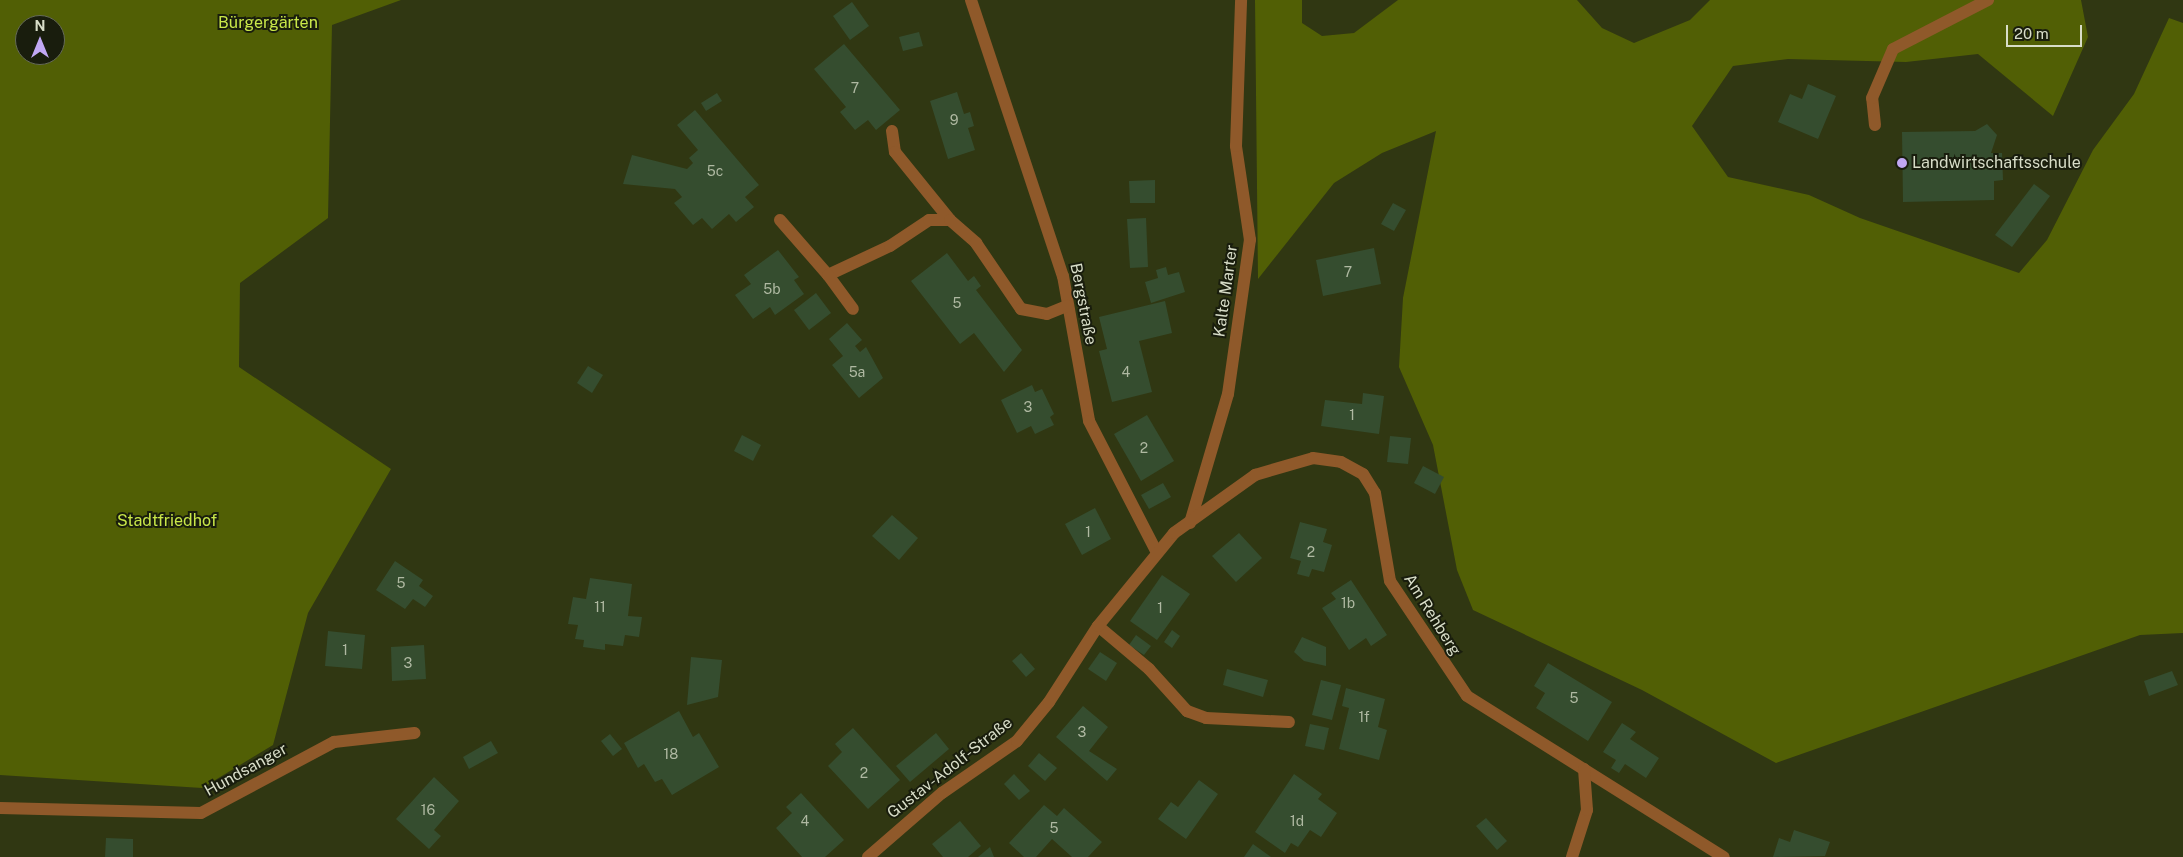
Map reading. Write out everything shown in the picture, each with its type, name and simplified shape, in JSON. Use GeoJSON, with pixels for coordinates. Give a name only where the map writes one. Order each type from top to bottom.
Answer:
{"type":"FeatureCollection","features":[{"type":"Feature","properties":{"kind":"street","name":"Bergstraße"},"geometry":{"type":"LineString","coordinates":[[971,0],[1064,276],[1067,306],[1089,421],[1156,551]]}},
{"type":"Feature","properties":{"kind":"street","name":"Kalte Marter"},"geometry":{"type":"LineString","coordinates":[[1190,523],[1228,394],[1250,240],[1236,146],[1241,0]]}},
{"type":"Feature","properties":{"kind":"street"},"geometry":{"type":"LineString","coordinates":[[1874,126],[1872,98],[1893,49],[1988,0]]}},
{"type":"Feature","properties":{"kind":"street"},"geometry":{"type":"LineString","coordinates":[[892,131],[895,152],[950,220],[976,243],[1021,309],[1047,314],[1067,306]]}},
{"type":"Feature","properties":{"kind":"street"},"geometry":{"type":"LineString","coordinates":[[780,220],[828,275],[853,309]]}},
{"type":"Feature","properties":{"kind":"street"},"geometry":{"type":"LineString","coordinates":[[828,275],[890,246],[929,220],[950,220]]}},
{"type":"Feature","properties":{"kind":"street","name":"Am Rehberg"},"geometry":{"type":"LineString","coordinates":[[1174,533],[1255,475],[1291,462],[1313,458],[1340,462],[1363,474],[1375,493],[1390,581],[1467,696],[1724,857]]}},
{"type":"Feature","properties":{"kind":"street","name":"Gustav-Adolf-Straße"},"geometry":{"type":"LineString","coordinates":[[868,857],[942,793],[1017,740],[1049,702],[1098,626],[1156,551],[1174,533]]}},
{"type":"Feature","properties":{"kind":"street"},"geometry":{"type":"LineString","coordinates":[[1098,626],[1149,668],[1187,711],[1206,718],[1289,722]]}},
{"type":"Feature","properties":{"kind":"street","name":"Hundsanger"},"geometry":{"type":"LineString","coordinates":[[0,808],[201,813],[334,742],[414,732]]}},
{"type":"Feature","properties":{"kind":"street"},"geometry":{"type":"LineString","coordinates":[[1572,857],[1586,810],[1584,769]]}},
{"type":"Feature","properties":{"kind":"green space","name":"Stadtfriedhof"},"geometry":{"type":"Polygon","coordinates":[[[0,0],[401,0],[332,25],[328,218],[240,283],[239,367],[391,469],[308,613],[273,745],[202,788],[0,775],[0,0]]]}},
{"type":"Feature","properties":{"kind":"green space"},"geometry":{"type":"Polygon","coordinates":[[[1255,0],[1302,0],[1302,23],[1322,36],[1354,33],[1398,0],[1577,0],[1602,28],[1634,43],[1690,20],[1710,0],[2081,0],[2088,37],[2053,116],[1978,54],[1906,62],[1788,59],[1733,66],[1692,126],[1728,177],[1809,195],[1860,218],[2019,273],[2047,240],[2093,150],[2134,94],[2169,18],[2183,23],[2183,633],[2140,635],[1776,763],[1642,690],[1473,610],[1457,570],[1433,445],[1399,367],[1403,298],[1436,131],[1382,153],[1334,183],[1258,279],[1255,0]]]}},
{"type":"Feature","properties":{"kind":"building"},"geometry":{"type":"Polygon","coordinates":[[[852,2],[869,26],[850,40],[833,16],[852,2]]]}},
{"type":"Feature","properties":{"kind":"building"},"geometry":{"type":"Polygon","coordinates":[[[919,32],[923,46],[903,51],[899,37],[919,32]]]}},
{"type":"Feature","properties":{"kind":"building"},"geometry":{"type":"Polygon","coordinates":[[[844,44],[900,110],[876,130],[868,120],[855,130],[840,112],[846,107],[814,69],[844,44]]]}},
{"type":"Feature","properties":{"kind":"building"},"geometry":{"type":"Polygon","coordinates":[[[1808,84],[1836,96],[1818,139],[1778,122],[1790,94],[1802,99],[1808,84]]]}},
{"type":"Feature","properties":{"kind":"building"},"geometry":{"type":"Polygon","coordinates":[[[957,92],[964,114],[970,112],[974,126],[968,128],[975,150],[948,159],[930,101],[957,92]]]}},
{"type":"Feature","properties":{"kind":"building"},"geometry":{"type":"Polygon","coordinates":[[[717,93],[722,101],[706,111],[701,103],[717,93]]]}},
{"type":"Feature","properties":{"kind":"building"},"geometry":{"type":"Polygon","coordinates":[[[695,110],[759,185],[745,197],[754,207],[736,222],[729,214],[712,229],[702,218],[693,225],[674,203],[682,197],[675,189],[623,184],[632,155],[687,169],[693,163],[689,158],[698,150],[677,125],[695,110]]]}},
{"type":"Feature","properties":{"kind":"building"},"geometry":{"type":"Polygon","coordinates":[[[1987,124],[1997,135],[1991,153],[2002,153],[2003,180],[1994,181],[1994,200],[1903,202],[1902,132],[1975,131],[1987,124]]]}},
{"type":"Feature","properties":{"kind":"building"},"geometry":{"type":"Polygon","coordinates":[[[1155,180],[1155,203],[1130,203],[1129,181],[1155,180]]]}},
{"type":"Feature","properties":{"kind":"building"},"geometry":{"type":"Polygon","coordinates":[[[2034,184],[2050,196],[2012,247],[1995,235],[2034,184]]]}},
{"type":"Feature","properties":{"kind":"building"},"geometry":{"type":"Polygon","coordinates":[[[1393,203],[1406,210],[1394,231],[1381,224],[1393,203]]]}},
{"type":"Feature","properties":{"kind":"building"},"geometry":{"type":"Polygon","coordinates":[[[1146,218],[1148,267],[1130,268],[1127,219],[1146,218]]]}},
{"type":"Feature","properties":{"kind":"building"},"geometry":{"type":"Polygon","coordinates":[[[1374,248],[1381,284],[1323,296],[1316,260],[1374,248]]]}},
{"type":"Feature","properties":{"kind":"building"},"geometry":{"type":"Polygon","coordinates":[[[778,250],[799,277],[794,280],[804,294],[775,315],[770,307],[753,319],[735,295],[751,284],[744,275],[778,250]]]}},
{"type":"Feature","properties":{"kind":"building"},"geometry":{"type":"Polygon","coordinates":[[[947,253],[968,281],[974,276],[981,286],[976,290],[1022,350],[1004,372],[974,333],[960,344],[911,281],[947,253]]]}},
{"type":"Feature","properties":{"kind":"building"},"geometry":{"type":"Polygon","coordinates":[[[1166,267],[1168,275],[1179,272],[1185,292],[1151,303],[1145,282],[1158,278],[1156,270],[1166,267]]]}},
{"type":"Feature","properties":{"kind":"building"},"geometry":{"type":"Polygon","coordinates":[[[816,293],[831,313],[809,330],[794,310],[816,293]]]}},
{"type":"Feature","properties":{"kind":"building"},"geometry":{"type":"Polygon","coordinates":[[[1165,301],[1172,333],[1139,341],[1152,392],[1112,402],[1099,351],[1107,349],[1099,317],[1165,301]]]}},
{"type":"Feature","properties":{"kind":"building"},"geometry":{"type":"Polygon","coordinates":[[[847,323],[862,340],[855,346],[860,352],[866,347],[883,378],[859,398],[832,365],[843,356],[829,339],[847,323]]]}},
{"type":"Feature","properties":{"kind":"building"},"geometry":{"type":"Polygon","coordinates":[[[588,366],[603,375],[592,393],[577,383],[588,366]]]}},
{"type":"Feature","properties":{"kind":"building"},"geometry":{"type":"Polygon","coordinates":[[[1032,385],[1035,392],[1042,389],[1054,414],[1050,417],[1054,425],[1035,434],[1031,426],[1017,433],[1001,400],[1032,385]]]}},
{"type":"Feature","properties":{"kind":"building"},"geometry":{"type":"Polygon","coordinates":[[[1363,393],[1384,396],[1379,434],[1321,426],[1325,400],[1362,404],[1363,393]]]}},
{"type":"Feature","properties":{"kind":"building"},"geometry":{"type":"Polygon","coordinates":[[[1147,415],[1174,461],[1141,481],[1114,434],[1147,415]]]}},
{"type":"Feature","properties":{"kind":"building"},"geometry":{"type":"Polygon","coordinates":[[[742,435],[761,445],[753,461],[734,451],[742,435]]]}},
{"type":"Feature","properties":{"kind":"building"},"geometry":{"type":"Polygon","coordinates":[[[1390,436],[1411,438],[1408,464],[1387,462],[1390,436]]]}},
{"type":"Feature","properties":{"kind":"building"},"geometry":{"type":"Polygon","coordinates":[[[1423,466],[1444,477],[1435,494],[1414,483],[1423,466]]]}},
{"type":"Feature","properties":{"kind":"building"},"geometry":{"type":"Polygon","coordinates":[[[1163,483],[1171,497],[1149,509],[1141,495],[1163,483]]]}},
{"type":"Feature","properties":{"kind":"building"},"geometry":{"type":"Polygon","coordinates":[[[1095,508],[1111,539],[1082,555],[1065,524],[1095,508]]]}},
{"type":"Feature","properties":{"kind":"building"},"geometry":{"type":"Polygon","coordinates":[[[892,515],[918,538],[899,560],[872,536],[892,515]]]}},
{"type":"Feature","properties":{"kind":"building"},"geometry":{"type":"Polygon","coordinates":[[[1300,522],[1327,529],[1323,542],[1332,545],[1324,572],[1312,569],[1309,577],[1297,574],[1301,561],[1290,558],[1300,522]]]}},
{"type":"Feature","properties":{"kind":"building"},"geometry":{"type":"Polygon","coordinates":[[[1239,533],[1262,558],[1236,582],[1212,556],[1239,533]]]}},
{"type":"Feature","properties":{"kind":"building"},"geometry":{"type":"Polygon","coordinates":[[[395,561],[423,580],[419,586],[433,596],[425,607],[413,599],[405,609],[376,590],[395,561]]]}},
{"type":"Feature","properties":{"kind":"building"},"geometry":{"type":"Polygon","coordinates":[[[1162,575],[1190,594],[1157,640],[1130,621],[1162,575]]]}},
{"type":"Feature","properties":{"kind":"building"},"geometry":{"type":"Polygon","coordinates":[[[590,578],[632,584],[628,616],[642,617],[639,637],[625,635],[623,646],[605,644],[605,650],[583,647],[584,640],[575,639],[578,625],[568,624],[573,597],[586,599],[590,578]]]}},
{"type":"Feature","properties":{"kind":"building"},"geometry":{"type":"Polygon","coordinates":[[[1351,580],[1387,635],[1371,646],[1366,638],[1349,650],[1322,608],[1336,599],[1331,593],[1351,580]]]}},
{"type":"Feature","properties":{"kind":"building"},"geometry":{"type":"Polygon","coordinates":[[[1172,630],[1180,636],[1172,648],[1164,642],[1172,630]]]}},
{"type":"Feature","properties":{"kind":"building"},"geometry":{"type":"Polygon","coordinates":[[[328,631],[365,635],[362,669],[325,666],[328,631]]]}},
{"type":"Feature","properties":{"kind":"building"},"geometry":{"type":"Polygon","coordinates":[[[1136,635],[1151,646],[1144,655],[1129,645],[1136,635]]]}},
{"type":"Feature","properties":{"kind":"building"},"geometry":{"type":"Polygon","coordinates":[[[1302,637],[1326,647],[1326,666],[1304,661],[1294,652],[1302,637]]]}},
{"type":"Feature","properties":{"kind":"building"},"geometry":{"type":"Polygon","coordinates":[[[424,645],[426,679],[392,681],[391,647],[424,645]]]}},
{"type":"Feature","properties":{"kind":"building"},"geometry":{"type":"Polygon","coordinates":[[[1100,652],[1117,663],[1106,681],[1088,669],[1100,652]]]}},
{"type":"Feature","properties":{"kind":"building"},"geometry":{"type":"Polygon","coordinates":[[[1021,653],[1035,669],[1026,677],[1012,661],[1021,653]]]}},
{"type":"Feature","properties":{"kind":"building"},"geometry":{"type":"Polygon","coordinates":[[[691,657],[722,660],[718,697],[687,705],[691,657]]]}},
{"type":"Feature","properties":{"kind":"building"},"geometry":{"type":"Polygon","coordinates":[[[1548,663],[1612,702],[1588,741],[1536,708],[1545,693],[1534,686],[1548,663]]]}},
{"type":"Feature","properties":{"kind":"building"},"geometry":{"type":"Polygon","coordinates":[[[1227,669],[1268,680],[1263,697],[1223,685],[1227,669]]]}},
{"type":"Feature","properties":{"kind":"building"},"geometry":{"type":"Polygon","coordinates":[[[2172,671],[2178,685],[2149,696],[2144,681],[2172,671]]]}},
{"type":"Feature","properties":{"kind":"building"},"geometry":{"type":"Polygon","coordinates":[[[1321,680],[1341,685],[1332,720],[1312,715],[1321,680]]]}},
{"type":"Feature","properties":{"kind":"building"},"geometry":{"type":"Polygon","coordinates":[[[1346,688],[1385,699],[1378,727],[1387,730],[1379,760],[1339,749],[1349,708],[1342,706],[1346,688]]]}},
{"type":"Feature","properties":{"kind":"building"},"geometry":{"type":"Polygon","coordinates":[[[1083,706],[1108,727],[1089,751],[1117,769],[1107,781],[1056,737],[1083,706]]]}},
{"type":"Feature","properties":{"kind":"building"},"geometry":{"type":"Polygon","coordinates":[[[679,711],[693,737],[699,733],[719,767],[672,795],[662,779],[655,782],[644,764],[638,768],[624,743],[679,711]]]}},
{"type":"Feature","properties":{"kind":"building"},"geometry":{"type":"Polygon","coordinates":[[[1622,723],[1636,732],[1630,739],[1659,758],[1646,778],[1625,764],[1619,773],[1611,768],[1616,760],[1603,752],[1622,723]]]}},
{"type":"Feature","properties":{"kind":"building"},"geometry":{"type":"Polygon","coordinates":[[[1310,724],[1329,728],[1324,750],[1305,746],[1310,724]]]}},
{"type":"Feature","properties":{"kind":"building"},"geometry":{"type":"Polygon","coordinates":[[[853,728],[900,780],[868,809],[828,766],[842,752],[835,744],[853,728]]]}},
{"type":"Feature","properties":{"kind":"building"},"geometry":{"type":"Polygon","coordinates":[[[936,733],[949,749],[910,782],[896,766],[936,733]]]}},
{"type":"Feature","properties":{"kind":"building"},"geometry":{"type":"Polygon","coordinates":[[[610,734],[622,749],[613,756],[601,741],[610,734]]]}},
{"type":"Feature","properties":{"kind":"building"},"geometry":{"type":"Polygon","coordinates":[[[491,741],[498,753],[469,769],[463,757],[491,741]]]}},
{"type":"Feature","properties":{"kind":"building"},"geometry":{"type":"Polygon","coordinates":[[[1039,753],[1057,768],[1045,781],[1028,766],[1039,753]]]}},
{"type":"Feature","properties":{"kind":"building"},"geometry":{"type":"Polygon","coordinates":[[[1014,774],[1030,791],[1019,800],[1004,784],[1014,774]]]}},
{"type":"Feature","properties":{"kind":"building"},"geometry":{"type":"Polygon","coordinates":[[[1294,774],[1322,794],[1318,799],[1337,813],[1321,837],[1310,830],[1298,847],[1291,843],[1285,853],[1255,832],[1294,774]]]}},
{"type":"Feature","properties":{"kind":"building"},"geometry":{"type":"Polygon","coordinates":[[[434,777],[459,801],[434,830],[441,836],[429,849],[396,819],[434,777]]]}},
{"type":"Feature","properties":{"kind":"building"},"geometry":{"type":"Polygon","coordinates":[[[1199,780],[1218,794],[1186,839],[1158,819],[1171,802],[1178,807],[1199,780]]]}},
{"type":"Feature","properties":{"kind":"building"},"geometry":{"type":"Polygon","coordinates":[[[801,793],[844,840],[825,857],[802,857],[776,828],[792,813],[786,807],[801,793]]]}},
{"type":"Feature","properties":{"kind":"building"},"geometry":{"type":"Polygon","coordinates":[[[1044,805],[1057,816],[1064,808],[1102,842],[1088,857],[1072,857],[1052,839],[1036,857],[1024,857],[1009,843],[1044,805]]]}},
{"type":"Feature","properties":{"kind":"building"},"geometry":{"type":"Polygon","coordinates":[[[1486,818],[1507,841],[1497,850],[1476,826],[1486,818]]]}},
{"type":"Feature","properties":{"kind":"building"},"geometry":{"type":"Polygon","coordinates":[[[960,821],[981,846],[968,857],[943,857],[932,844],[960,821]]]}},
{"type":"Feature","properties":{"kind":"building"},"geometry":{"type":"Polygon","coordinates":[[[1794,830],[1830,842],[1825,856],[1773,857],[1779,838],[1790,842],[1794,830]]]}},
{"type":"Feature","properties":{"kind":"building"},"geometry":{"type":"Polygon","coordinates":[[[106,838],[133,839],[133,857],[105,857],[106,838]]]}},
{"type":"Feature","properties":{"kind":"building"},"geometry":{"type":"Polygon","coordinates":[[[1253,844],[1271,857],[1244,857],[1253,844]]]}},
{"type":"Feature","properties":{"kind":"building"},"geometry":{"type":"Polygon","coordinates":[[[990,847],[994,857],[978,857],[990,847]]]}},
{"type":"Feature","properties":{"kind":"place","name":"Landwirtschaftsschule"},"geometry":{"type":"Point","coordinates":[1902,163]}},
{"type":"Feature","properties":{"kind":"park label","name":"Bürgergärten"},"geometry":{"type":"Point","coordinates":[268,23]}}]}
